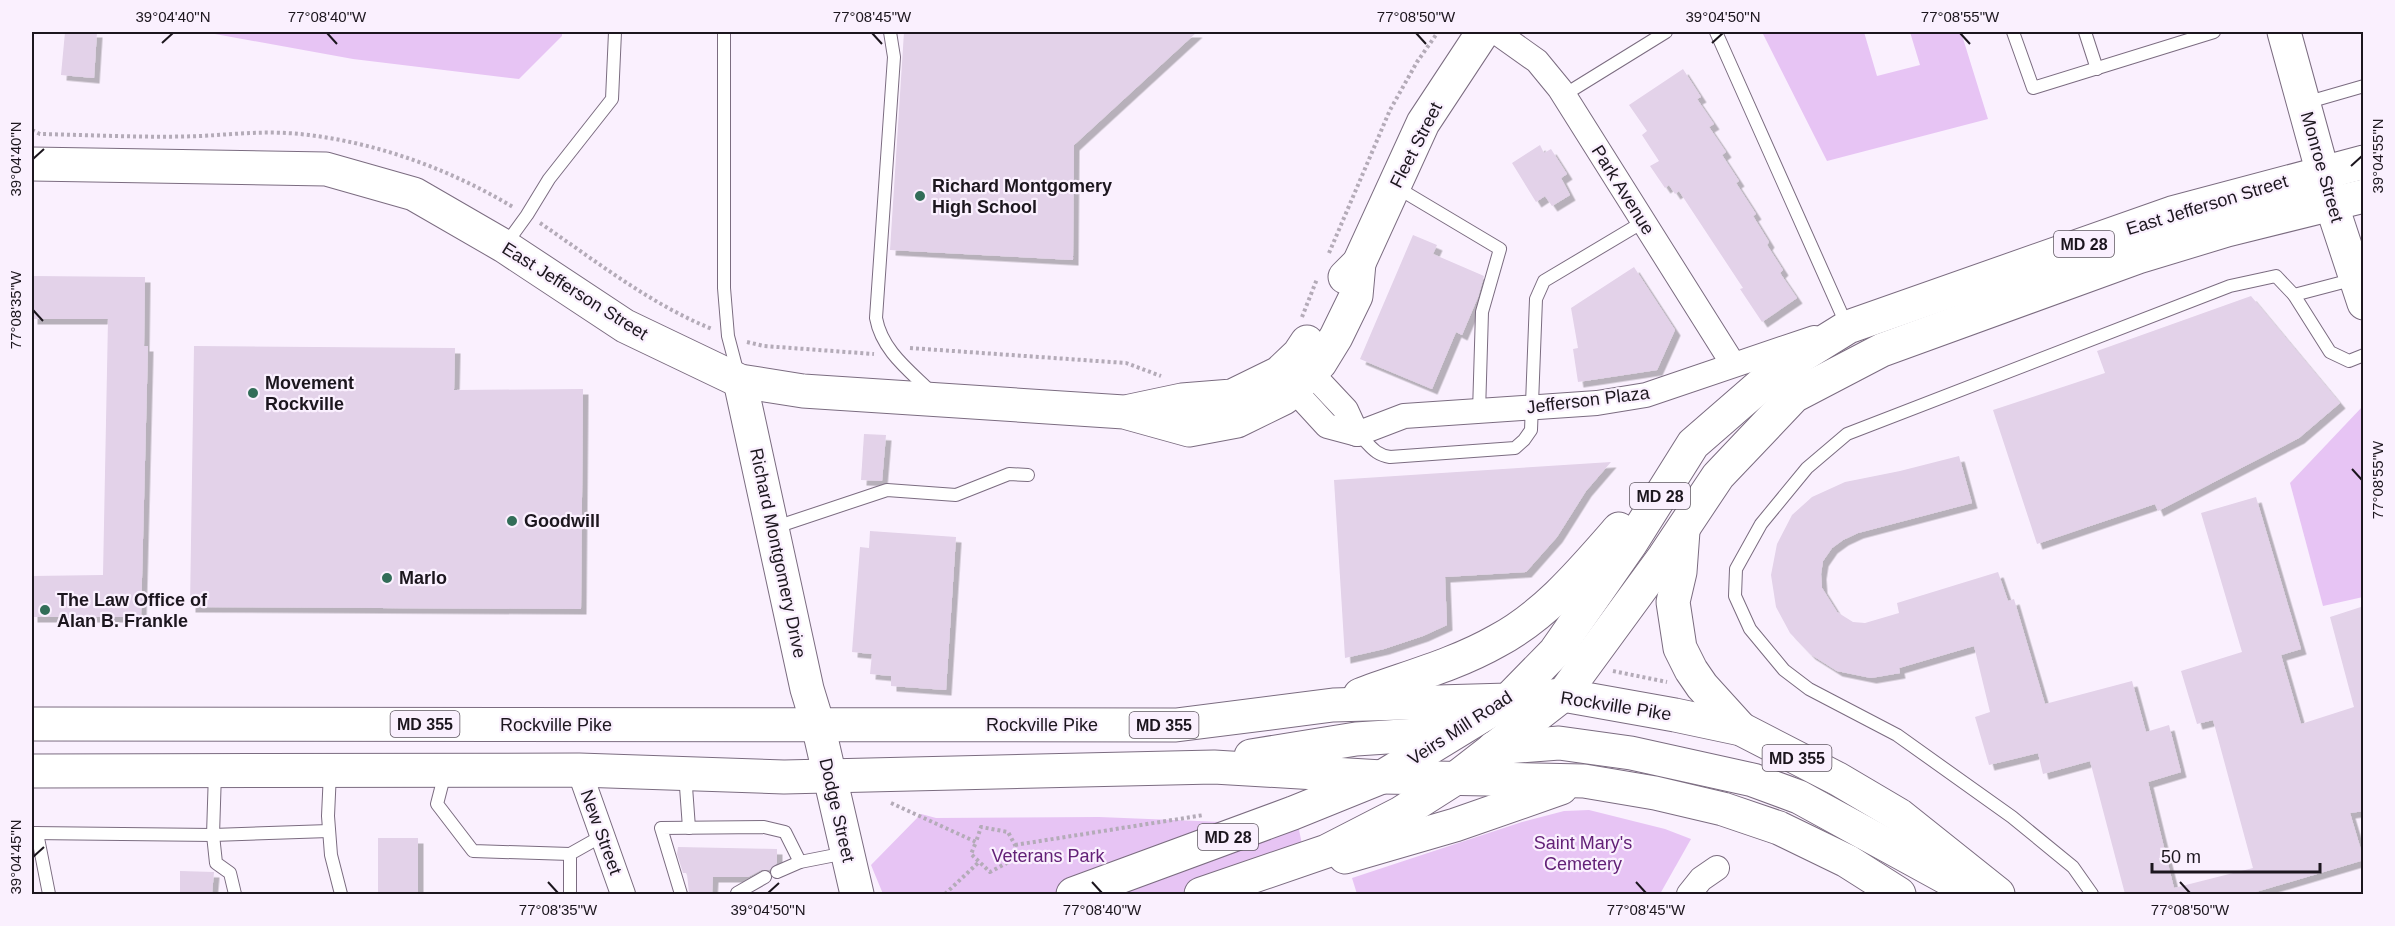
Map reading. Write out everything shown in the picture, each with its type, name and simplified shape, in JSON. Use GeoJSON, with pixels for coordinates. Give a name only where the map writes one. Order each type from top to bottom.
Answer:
{"type":"FeatureCollection","features":[{"type":"Feature","properties":{"kind":"main road","name":"Fleet Street"},"geometry":{"type":"LineString","coordinates":[[1295,374],[1320,363],[1336,337],[1356,296],[1359,263],[1423,123],[1483,32]]}},
{"type":"Feature","properties":{"kind":"main road","name":"Monroe Street"},"geometry":{"type":"LineString","coordinates":[[2284,32],[2331,204],[2360,291]]}},
{"type":"Feature","properties":{"kind":"main road","name":"East Jefferson Street"},"geometry":{"type":"LineString","coordinates":[[1848,327],[2172,213],[2323,171],[2364,162]]}},
{"type":"Feature","properties":{"kind":"main road","name":"East Jefferson Street"},"geometry":{"type":"LineString","coordinates":[[32,164],[143,164],[326,170],[414,194],[504,246],[625,326],[740,381],[803,391],[1124,412],[1182,400],[1232,396],[1295,374]]}},
{"type":"Feature","properties":{"kind":"main road","name":"East Jefferson Street"},"geometry":{"type":"LineString","coordinates":[[1882,350],[2138,257],[2227,230],[2364,196]]}},
{"type":"Feature","properties":{"kind":"main road","name":"Veirs Mill Road"},"geometry":{"type":"LineString","coordinates":[[1073,894],[1282,817],[1382,777],[1508,700],[1555,652],[1631,543],[1693,444],[1777,371],[1848,327]]}},
{"type":"Feature","properties":{"kind":"main road","name":"Veirs Mill Road"},"geometry":{"type":"LineString","coordinates":[[1215,890],[1327,851],[1401,813],[1499,747],[1563,695],[1683,530],[1718,476],[1794,396],[1882,350]]}},
{"type":"Feature","properties":{"kind":"main road","name":"Richard Montgomery Drive"},"geometry":{"type":"LineString","coordinates":[[740,381],[807,689],[818,725]]}},
{"type":"Feature","properties":{"kind":"main road"},"geometry":{"type":"LineString","coordinates":[[1333,705],[1461,658],[1498,641],[1538,613],[1579,574],[1693,444]]}},
{"type":"Feature","properties":{"kind":"main road"},"geometry":{"type":"LineString","coordinates":[[1683,530],[1680,572],[1673,602],[1680,648],[1690,670],[1701,686],[1740,729]]}},
{"type":"Feature","properties":{"kind":"main road"},"geometry":{"type":"LineString","coordinates":[[1214,767],[1261,753],[1356,739],[1455,732],[1518,714],[1563,695]]}},
{"type":"Feature","properties":{"kind":"main road","name":"Rockville Pike"},"geometry":{"type":"LineString","coordinates":[[32,724],[1176,725],[1333,705],[1508,700],[1563,695],[1740,729],[1838,779],[1899,815],[1998,894]]}},
{"type":"Feature","properties":{"kind":"main road","name":"Dodge Street"},"geometry":{"type":"LineString","coordinates":[[818,725],[855,893]]}},
{"type":"Feature","properties":{"kind":"main road"},"geometry":{"type":"LineString","coordinates":[[1382,777],[1460,754],[1499,747],[1559,743],[1631,753],[1753,780],[1799,797],[1976,894]]}},
{"type":"Feature","properties":{"kind":"main road"},"geometry":{"type":"LineString","coordinates":[[32,771],[579,770],[784,777],[1214,767],[1382,777],[1584,781],[1655,793],[1723,809],[1779,828],[1847,861],[1899,894]]}},
{"type":"Feature","properties":{"kind":"main road"},"geometry":{"type":"LineString","coordinates":[[1215,890],[1366,852],[1455,825],[1584,781]]}},
{"type":"Feature","properties":{"kind":"street","name":"Park Avenue"},"geometry":{"type":"LineString","coordinates":[[1496,32],[1537,61],[1563,95],[1733,364]]}},
{"type":"Feature","properties":{"kind":"street","name":"Jefferson Plaza"},"geometry":{"type":"LineString","coordinates":[[1356,434],[1404,416],[1597,403],[1646,395],[1848,327]]}},
{"type":"Feature","properties":{"kind":"street"},"geometry":{"type":"LineString","coordinates":[[1295,374],[1346,410],[1356,434]]}},
{"type":"Feature","properties":{"kind":"street","name":"New Street"},"geometry":{"type":"LineString","coordinates":[[579,770],[623,894]]}},
{"type":"Feature","properties":{"kind":"street"},"geometry":{"type":"LineString","coordinates":[[1689,894],[1701,879],[1717,868]]}},
{"type":"Feature","properties":{"kind":"lane"},"geometry":{"type":"LineString","coordinates":[[504,246],[527,215],[549,179],[612,99],[615,32]]}},
{"type":"Feature","properties":{"kind":"lane"},"geometry":{"type":"LineString","coordinates":[[724,32],[722,124],[724,288],[728,336],[740,381]]}},
{"type":"Feature","properties":{"kind":"lane"},"geometry":{"type":"LineString","coordinates":[[890,32],[894,57],[876,318],[879,333],[889,350],[940,400]]}},
{"type":"Feature","properties":{"kind":"lane"},"geometry":{"type":"LineString","coordinates":[[1563,95],[1666,32]]}},
{"type":"Feature","properties":{"kind":"lane"},"geometry":{"type":"LineString","coordinates":[[1716,32],[1848,327]]}},
{"type":"Feature","properties":{"kind":"lane"},"geometry":{"type":"LineString","coordinates":[[2013,32],[2033,88],[2214,32]]}},
{"type":"Feature","properties":{"kind":"lane"},"geometry":{"type":"LineString","coordinates":[[2085,32],[2097,69]]}},
{"type":"Feature","properties":{"kind":"lane"},"geometry":{"type":"LineString","coordinates":[[2304,104],[2364,86]]}},
{"type":"Feature","properties":{"kind":"lane"},"geometry":{"type":"LineString","coordinates":[[1395,187],[1500,249],[1482,312],[1479,412]]}},
{"type":"Feature","properties":{"kind":"lane"},"geometry":{"type":"LineString","coordinates":[[1356,434],[1368,442],[1379,455],[1390,457],[1515,448],[1531,430],[1536,298],[1544,281],[1643,222]]}},
{"type":"Feature","properties":{"kind":"lane"},"geometry":{"type":"LineString","coordinates":[[2092,894],[2073,867],[2012,817],[1897,735],[1809,689],[1784,670],[1750,629],[1735,596],[1736,569],[1768,516],[1807,468],[1847,434],[1951,396],[2229,286],[2276,276],[2294,295],[2330,352],[2349,361],[2364,355]]}},
{"type":"Feature","properties":{"kind":"lane"},"geometry":{"type":"LineString","coordinates":[[2294,295],[2360,291]]}},
{"type":"Feature","properties":{"kind":"lane"},"geometry":{"type":"LineString","coordinates":[[772,528],[887,490],[956,495],[1009,474],[1028,475]]}},
{"type":"Feature","properties":{"kind":"lane"},"geometry":{"type":"LineString","coordinates":[[445,770],[437,804],[473,850],[570,854],[602,836]]}},
{"type":"Feature","properties":{"kind":"lane"},"geometry":{"type":"LineString","coordinates":[[215,771],[213,835],[216,863],[230,873],[235,894]]}},
{"type":"Feature","properties":{"kind":"lane"},"geometry":{"type":"LineString","coordinates":[[330,771],[329,831],[331,855],[340,894]]}},
{"type":"Feature","properties":{"kind":"lane"},"geometry":{"type":"LineString","coordinates":[[685,772],[689,828]]}},
{"type":"Feature","properties":{"kind":"lane"},"geometry":{"type":"LineString","coordinates":[[681,894],[661,828],[764,827],[785,832],[800,862]]}},
{"type":"Feature","properties":{"kind":"lane"},"geometry":{"type":"LineString","coordinates":[[48,894],[34,833],[213,835],[329,831]]}},
{"type":"Feature","properties":{"kind":"lane"},"geometry":{"type":"LineString","coordinates":[[737,893],[771,874],[800,862],[847,853]]}},
{"type":"Feature","properties":{"kind":"lane"},"geometry":{"type":"LineString","coordinates":[[570,854],[570,894]]}},
{"type":"Feature","properties":{"kind":"path"},"geometry":{"type":"LineString","coordinates":[[1325,262],[1390,110],[1417,62],[1438,32]]}},
{"type":"Feature","properties":{"kind":"path"},"geometry":{"type":"LineString","coordinates":[[538,222],[647,295],[688,319],[707,327]]}},
{"type":"Feature","properties":{"kind":"path"},"geometry":{"type":"LineString","coordinates":[[1296,325],[1320,273]]}},
{"type":"Feature","properties":{"kind":"path"},"geometry":{"type":"LineString","coordinates":[[750,343],[862,353],[880,352]]}},
{"type":"Feature","properties":{"kind":"path"},"geometry":{"type":"LineString","coordinates":[[902,346],[917,350],[1126,363],[1166,376]]}},
{"type":"Feature","properties":{"kind":"path"},"geometry":{"type":"LineString","coordinates":[[1604,670],[1672,683]]}},
{"type":"Feature","properties":{"kind":"path"},"geometry":{"type":"LineString","coordinates":[[889,802],[976,842]]}},
{"type":"Feature","properties":{"kind":"path"},"geometry":{"type":"LineString","coordinates":[[1015,845],[1213,813]]}},
{"type":"Feature","properties":{"kind":"path"},"geometry":{"type":"LineString","coordinates":[[981,827],[1008,832],[1015,845],[1016,858],[990,872],[971,854],[981,827]]}},
{"type":"Feature","properties":{"kind":"path"},"geometry":{"type":"LineString","coordinates":[[945,894],[979,862]]}},
{"type":"Feature","properties":{"kind":"green space"},"geometry":{"type":"Polygon","coordinates":[[[204,32],[562,32],[562,36],[519,79],[353,59],[204,32]]]}},
{"type":"Feature","properties":{"kind":"green space"},"geometry":{"type":"Polygon","coordinates":[[[1762,32],[1864,32],[1877,76],[1920,65],[1910,32],[1961,32],[1988,119],[1827,161],[1762,32]]]}},
{"type":"Feature","properties":{"kind":"green space"},"geometry":{"type":"Polygon","coordinates":[[[2363,406],[2363,597],[2323,606],[2290,483],[2363,406]]]}},
{"type":"Feature","properties":{"kind":"green space","name":"Saint Mary's Cemetery"},"geometry":{"type":"Polygon","coordinates":[[[1589,810],[1665,829],[1691,839],[1660,894],[1357,894],[1352,878],[1522,822],[1564,811],[1589,810]]]}},
{"type":"Feature","properties":{"kind":"green space","name":"Veterans Park"},"geometry":{"type":"Polygon","coordinates":[[[921,814],[936,818],[1099,817],[1298,825],[1303,849],[1177,894],[883,894],[871,865],[921,814]]]}},
{"type":"Feature","properties":{"kind":"building"},"geometry":{"type":"Polygon","coordinates":[[[65,32],[97,32],[94,78],[61,75],[65,32]]]}},
{"type":"Feature","properties":{"kind":"building"},"geometry":{"type":"Polygon","coordinates":[[[904,32],[1197,32],[1074,145],[1073,260],[890,250],[904,32]]]}},
{"type":"Feature","properties":{"kind":"building"},"geometry":{"type":"Polygon","coordinates":[[[1683,69],[1701,97],[1697,99],[1714,124],[1709,127],[1726,152],[1722,155],[1739,181],[1736,183],[1756,214],[1753,216],[1769,242],[1767,245],[1783,270],[1780,273],[1797,298],[1762,322],[1740,289],[1743,288],[1679,191],[1675,194],[1669,185],[1665,188],[1650,166],[1659,161],[1642,135],[1647,131],[1629,105],[1683,69]]]}},
{"type":"Feature","properties":{"kind":"building"},"geometry":{"type":"Polygon","coordinates":[[[1540,145],[1544,153],[1551,149],[1567,174],[1561,178],[1570,195],[1552,206],[1545,196],[1536,202],[1512,163],[1540,145]]]}},
{"type":"Feature","properties":{"kind":"building"},"geometry":{"type":"Polygon","coordinates":[[[1413,235],[1437,245],[1433,254],[1484,276],[1462,335],[1456,332],[1432,389],[1360,359],[1413,235]]]}},
{"type":"Feature","properties":{"kind":"building"},"geometry":{"type":"Polygon","coordinates":[[[1634,267],[1675,330],[1657,370],[1578,382],[1573,349],[1578,348],[1571,308],[1634,267]]]}},
{"type":"Feature","properties":{"kind":"building"},"geometry":{"type":"Polygon","coordinates":[[[32,276],[145,277],[144,346],[148,346],[141,617],[32,617],[32,576],[103,575],[108,319],[32,319],[32,276]]]}},
{"type":"Feature","properties":{"kind":"building"},"geometry":{"type":"Polygon","coordinates":[[[2251,296],[2340,403],[2299,438],[2158,511],[2155,504],[2037,544],[1993,410],[2105,373],[2097,351],[2251,296]]]}},
{"type":"Feature","properties":{"kind":"building"},"geometry":{"type":"Polygon","coordinates":[[[194,346],[455,348],[454,390],[583,389],[581,609],[190,607],[194,346]]]}},
{"type":"Feature","properties":{"kind":"building"},"geometry":{"type":"Polygon","coordinates":[[[864,434],[886,435],[882,481],[861,480],[864,434]]]}},
{"type":"Feature","properties":{"kind":"building"},"geometry":{"type":"Polygon","coordinates":[[[1959,456],[1972,503],[1858,533],[1832,548],[1823,561],[1822,588],[1837,612],[1853,622],[1865,623],[1899,613],[1897,603],[1998,572],[2008,601],[2014,599],[2045,704],[2132,681],[2146,732],[2169,725],[2181,772],[2148,782],[2174,888],[2253,868],[2213,720],[2197,724],[2181,671],[2242,652],[2201,513],[2256,497],[2301,649],[2281,655],[2301,724],[2354,707],[2330,617],[2364,606],[2364,811],[2350,813],[2364,860],[2249,894],[2125,894],[2090,761],[2043,774],[2038,753],[1989,765],[1975,717],[1990,712],[1974,646],[1899,668],[1900,673],[1871,678],[1837,671],[1810,654],[1790,633],[1776,607],[1771,575],[1777,544],[1792,515],[1812,497],[1845,482],[1959,456]]]}},
{"type":"Feature","properties":{"kind":"building"},"geometry":{"type":"Polygon","coordinates":[[[1611,462],[1586,491],[1557,537],[1526,572],[1445,577],[1447,625],[1384,649],[1345,658],[1334,480],[1611,462]]]}},
{"type":"Feature","properties":{"kind":"building"},"geometry":{"type":"Polygon","coordinates":[[[870,531],[956,537],[946,690],[891,686],[891,676],[870,674],[872,654],[852,652],[860,547],[869,548],[870,531]]]}},
{"type":"Feature","properties":{"kind":"building"},"geometry":{"type":"Polygon","coordinates":[[[378,838],[418,838],[418,894],[378,894],[378,838]]]}},
{"type":"Feature","properties":{"kind":"building"},"geometry":{"type":"Polygon","coordinates":[[[678,847],[777,849],[777,863],[769,870],[761,870],[748,877],[713,877],[712,894],[689,894],[687,873],[683,873],[677,854],[678,847]]]}},
{"type":"Feature","properties":{"kind":"building"},"geometry":{"type":"Polygon","coordinates":[[[180,871],[214,872],[212,894],[180,894],[180,871]]]}},
{"type":"Feature","properties":{"kind":"place","name":"Richard Montgomery High School"},"geometry":{"type":"Point","coordinates":[920,196]}},
{"type":"Feature","properties":{"kind":"place","name":"Movement Rockville"},"geometry":{"type":"Point","coordinates":[253,393]}},
{"type":"Feature","properties":{"kind":"place","name":"Goodwill"},"geometry":{"type":"Point","coordinates":[512,521]}},
{"type":"Feature","properties":{"kind":"place","name":"Marlo"},"geometry":{"type":"Point","coordinates":[387,578]}},
{"type":"Feature","properties":{"kind":"place","name":"The Law Office of Alan B. Frankle"},"geometry":{"type":"Point","coordinates":[45,610]}}]}
